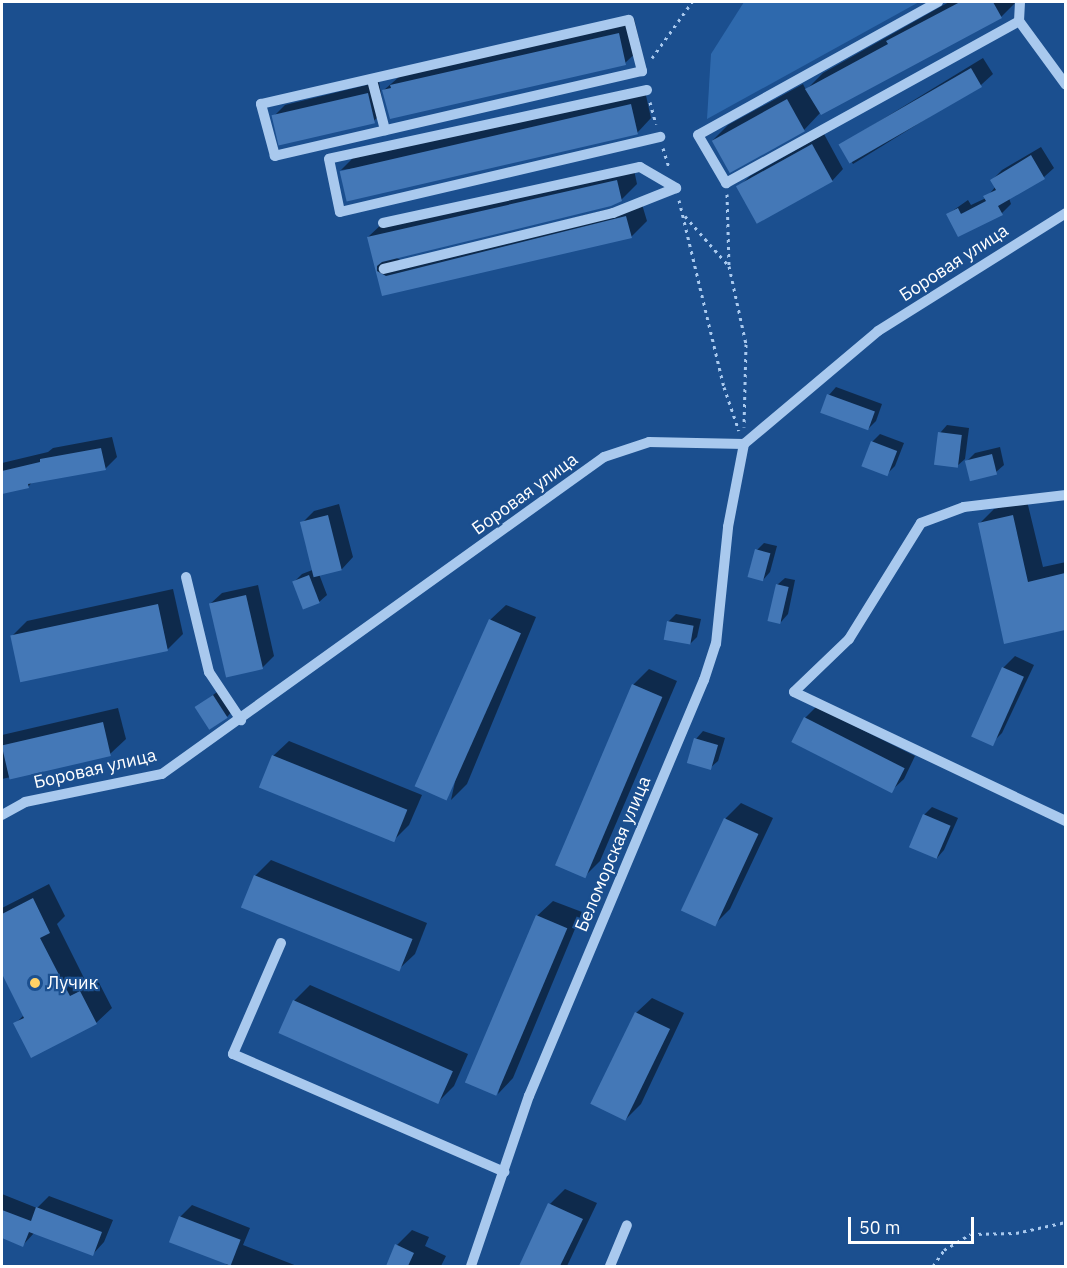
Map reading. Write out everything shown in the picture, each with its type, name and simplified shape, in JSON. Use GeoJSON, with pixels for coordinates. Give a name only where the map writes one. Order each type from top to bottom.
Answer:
{"type":"FeatureCollection","features":[{"type":"Feature","properties":{"kind":"street"},"geometry":{"type":"LineString","coordinates":[[938,2],[698,135],[726,183],[1019,21]]}},
{"type":"Feature","properties":{"kind":"street"},"geometry":{"type":"LineString","coordinates":[[1020,2],[1019,21],[1065,84]]}},
{"type":"Feature","properties":{"kind":"street"},"geometry":{"type":"LineString","coordinates":[[630,20],[642,71],[275,156],[261,104],[630,20]]}},
{"type":"Feature","properties":{"kind":"street"},"geometry":{"type":"LineString","coordinates":[[372,80],[385,130]]}},
{"type":"Feature","properties":{"kind":"street"},"geometry":{"type":"LineString","coordinates":[[647,90],[329,159],[340,212],[660,137]]}},
{"type":"Feature","properties":{"kind":"street"},"geometry":{"type":"LineString","coordinates":[[383,223],[640,167],[676,188]]}},
{"type":"Feature","properties":{"kind":"street"},"geometry":{"type":"LineString","coordinates":[[384,269],[613,213],[676,188]]}},
{"type":"Feature","properties":{"kind":"street","name":"Боровая улица"},"geometry":{"type":"LineString","coordinates":[[2,815],[25,802],[162,774],[241,720],[604,457],[649,442],[744,444],[878,331],[1065,213]]}},
{"type":"Feature","properties":{"kind":"street","name":"Беломорская улица"},"geometry":{"type":"LineString","coordinates":[[471,1266],[506,1172],[530,1096],[704,680],[716,644],[728,527],[744,444]]}},
{"type":"Feature","properties":{"kind":"street"},"geometry":{"type":"LineString","coordinates":[[1065,495],[964,507],[921,523],[849,639],[794,692],[1065,821]]}},
{"type":"Feature","properties":{"kind":"street"},"geometry":{"type":"LineString","coordinates":[[186,576],[209,672],[241,720]]}},
{"type":"Feature","properties":{"kind":"street"},"geometry":{"type":"LineString","coordinates":[[281,943],[233,1054],[506,1172]]}},
{"type":"Feature","properties":{"kind":"street"},"geometry":{"type":"LineString","coordinates":[[610,1266],[627,1225]]}},
{"type":"Feature","properties":{"kind":"path"},"geometry":{"type":"LineString","coordinates":[[642,71],[692,2]]}},
{"type":"Feature","properties":{"kind":"path"},"geometry":{"type":"LineString","coordinates":[[647,90],[684,215],[724,387],[744,444]]}},
{"type":"Feature","properties":{"kind":"path"},"geometry":{"type":"LineString","coordinates":[[726,183],[729,266],[746,344],[744,444]]}},
{"type":"Feature","properties":{"kind":"path"},"geometry":{"type":"LineString","coordinates":[[684,215],[729,266]]}},
{"type":"Feature","properties":{"kind":"path"},"geometry":{"type":"LineString","coordinates":[[933,1266],[944,1250],[971,1234],[1016,1233],[1065,1222]]}},
{"type":"Feature","properties":{"kind":"shaded area"},"geometry":{"type":"Polygon","coordinates":[[[744,2],[919,2],[707,119],[711,54],[744,2]]]}},
{"type":"Feature","properties":{"kind":"building"},"geometry":{"type":"Polygon","coordinates":[[[960,2],[993,2],[1002,18],[821,115],[805,89],[888,44],[886,41],[960,2]]]}},
{"type":"Feature","properties":{"kind":"building"},"geometry":{"type":"Polygon","coordinates":[[[619,33],[626,65],[390,119],[382,90],[391,88],[390,85],[619,33]]]}},
{"type":"Feature","properties":{"kind":"building"},"geometry":{"type":"Polygon","coordinates":[[[971,68],[982,87],[849,164],[838,144],[971,68]]]}},
{"type":"Feature","properties":{"kind":"building"},"geometry":{"type":"Polygon","coordinates":[[[368,93],[375,123],[279,145],[272,115],[368,93]]]}},
{"type":"Feature","properties":{"kind":"building"},"geometry":{"type":"Polygon","coordinates":[[[787,99],[805,131],[730,173],[712,141],[787,99]]]}},
{"type":"Feature","properties":{"kind":"building"},"geometry":{"type":"Polygon","coordinates":[[[631,104],[638,134],[347,201],[340,171],[631,104]]]}},
{"type":"Feature","properties":{"kind":"building"},"geometry":{"type":"Polygon","coordinates":[[[812,144],[833,182],[757,224],[736,186],[812,144]]]}},
{"type":"Feature","properties":{"kind":"building"},"geometry":{"type":"Polygon","coordinates":[[[1031,155],[1045,179],[998,206],[1003,215],[958,237],[946,214],[958,208],[961,214],[986,201],[983,196],[996,190],[990,180],[1031,155]]]}},
{"type":"Feature","properties":{"kind":"building"},"geometry":{"type":"Polygon","coordinates":[[[617,180],[622,201],[611,206],[382,262],[377,266],[377,271],[386,276],[626,216],[632,238],[382,296],[367,237],[617,180]]]}},
{"type":"Feature","properties":{"kind":"building"},"geometry":{"type":"Polygon","coordinates":[[[827,394],[875,411],[868,430],[820,413],[827,394]]]}},
{"type":"Feature","properties":{"kind":"building"},"geometry":{"type":"Polygon","coordinates":[[[938,432],[962,435],[958,468],[934,465],[938,432]]]}},
{"type":"Feature","properties":{"kind":"building"},"geometry":{"type":"Polygon","coordinates":[[[871,441],[897,451],[887,476],[861,466],[871,441]]]}},
{"type":"Feature","properties":{"kind":"building"},"geometry":{"type":"Polygon","coordinates":[[[101,448],[106,470],[28,484],[29,488],[2,494],[2,471],[40,462],[40,459],[101,448]]]}},
{"type":"Feature","properties":{"kind":"building"},"geometry":{"type":"Polygon","coordinates":[[[992,454],[997,474],[970,481],[965,461],[992,454]]]}},
{"type":"Feature","properties":{"kind":"building"},"geometry":{"type":"Polygon","coordinates":[[[328,515],[342,570],[314,577],[300,522],[328,515]]]}},
{"type":"Feature","properties":{"kind":"building"},"geometry":{"type":"Polygon","coordinates":[[[1013,515],[1028,582],[1065,573],[1065,630],[1004,644],[978,523],[1013,515]]]}},
{"type":"Feature","properties":{"kind":"building"},"geometry":{"type":"Polygon","coordinates":[[[755,549],[770,553],[763,581],[747,577],[755,549]]]}},
{"type":"Feature","properties":{"kind":"building"},"geometry":{"type":"Polygon","coordinates":[[[309,575],[320,603],[303,609],[292,581],[309,575]]]}},
{"type":"Feature","properties":{"kind":"building"},"geometry":{"type":"Polygon","coordinates":[[[776,584],[789,587],[780,624],[767,621],[776,584]]]}},
{"type":"Feature","properties":{"kind":"building"},"geometry":{"type":"Polygon","coordinates":[[[246,595],[263,669],[226,678],[209,604],[246,595]]]}},
{"type":"Feature","properties":{"kind":"building"},"geometry":{"type":"Polygon","coordinates":[[[158,604],[168,651],[20,682],[10,635],[158,604]]]}},
{"type":"Feature","properties":{"kind":"building"},"geometry":{"type":"Polygon","coordinates":[[[489,619],[521,633],[447,800],[415,786],[489,619]]]}},
{"type":"Feature","properties":{"kind":"building"},"geometry":{"type":"Polygon","coordinates":[[[667,621],[694,626],[690,644],[664,640],[667,621]]]}},
{"type":"Feature","properties":{"kind":"building"},"geometry":{"type":"Polygon","coordinates":[[[1002,667],[1024,677],[993,746],[971,736],[1002,667]]]}},
{"type":"Feature","properties":{"kind":"building"},"geometry":{"type":"Polygon","coordinates":[[[632,684],[662,697],[585,878],[555,865],[632,684]]]}},
{"type":"Feature","properties":{"kind":"building"},"geometry":{"type":"Polygon","coordinates":[[[213,695],[228,718],[209,730],[195,707],[213,695]]]}},
{"type":"Feature","properties":{"kind":"building"},"geometry":{"type":"Polygon","coordinates":[[[804,717],[905,768],[892,793],[791,742],[804,717]]]}},
{"type":"Feature","properties":{"kind":"building"},"geometry":{"type":"Polygon","coordinates":[[[103,722],[111,756],[10,779],[2,745],[103,722]]]}},
{"type":"Feature","properties":{"kind":"building"},"geometry":{"type":"Polygon","coordinates":[[[694,738],[718,745],[711,770],[687,763],[694,738]]]}},
{"type":"Feature","properties":{"kind":"building"},"geometry":{"type":"Polygon","coordinates":[[[272,755],[407,810],[394,842],[259,787],[272,755]]]}},
{"type":"Feature","properties":{"kind":"building"},"geometry":{"type":"Polygon","coordinates":[[[923,814],[951,826],[937,859],[909,847],[923,814]]]}},
{"type":"Feature","properties":{"kind":"building"},"geometry":{"type":"Polygon","coordinates":[[[724,818],[758,834],[715,927],[681,910],[724,818]]]}},
{"type":"Feature","properties":{"kind":"building"},"geometry":{"type":"Polygon","coordinates":[[[254,875],[413,939],[399,972],[241,907],[254,875]]]}},
{"type":"Feature","properties":{"kind":"building","name":"Лучик"},"geometry":{"type":"Polygon","coordinates":[[[33,898],[50,933],[40,938],[70,996],[80,991],[97,1024],[31,1058],[13,1023],[24,1018],[2,974],[2,914],[33,898]]]}},
{"type":"Feature","properties":{"kind":"building"},"geometry":{"type":"Polygon","coordinates":[[[536,915],[567,928],[496,1096],[465,1083],[536,915]]]}},
{"type":"Feature","properties":{"kind":"building"},"geometry":{"type":"Polygon","coordinates":[[[293,1000],[453,1071],[438,1104],[278,1033],[293,1000]]]}},
{"type":"Feature","properties":{"kind":"building"},"geometry":{"type":"Polygon","coordinates":[[[635,1012],[670,1029],[625,1121],[590,1104],[635,1012]]]}},
{"type":"Feature","properties":{"kind":"building"},"geometry":{"type":"Polygon","coordinates":[[[548,1203],[583,1219],[560,1266],[519,1266],[548,1203]]]}},
{"type":"Feature","properties":{"kind":"building"},"geometry":{"type":"Polygon","coordinates":[[[36,1207],[102,1232],[93,1256],[29,1232],[23,1247],[2,1238],[2,1210],[31,1221],[36,1207]]]}},
{"type":"Feature","properties":{"kind":"building"},"geometry":{"type":"Polygon","coordinates":[[[179,1216],[241,1240],[231,1266],[169,1242],[179,1216]]]}},
{"type":"Feature","properties":{"kind":"building"},"geometry":{"type":"Polygon","coordinates":[[[395,1244],[414,1253],[408,1266],[386,1266],[395,1244]]]}},
{"type":"Feature","properties":{"kind":"place","name":"Лучик"},"geometry":{"type":"Point","coordinates":[35,983]}}]}
